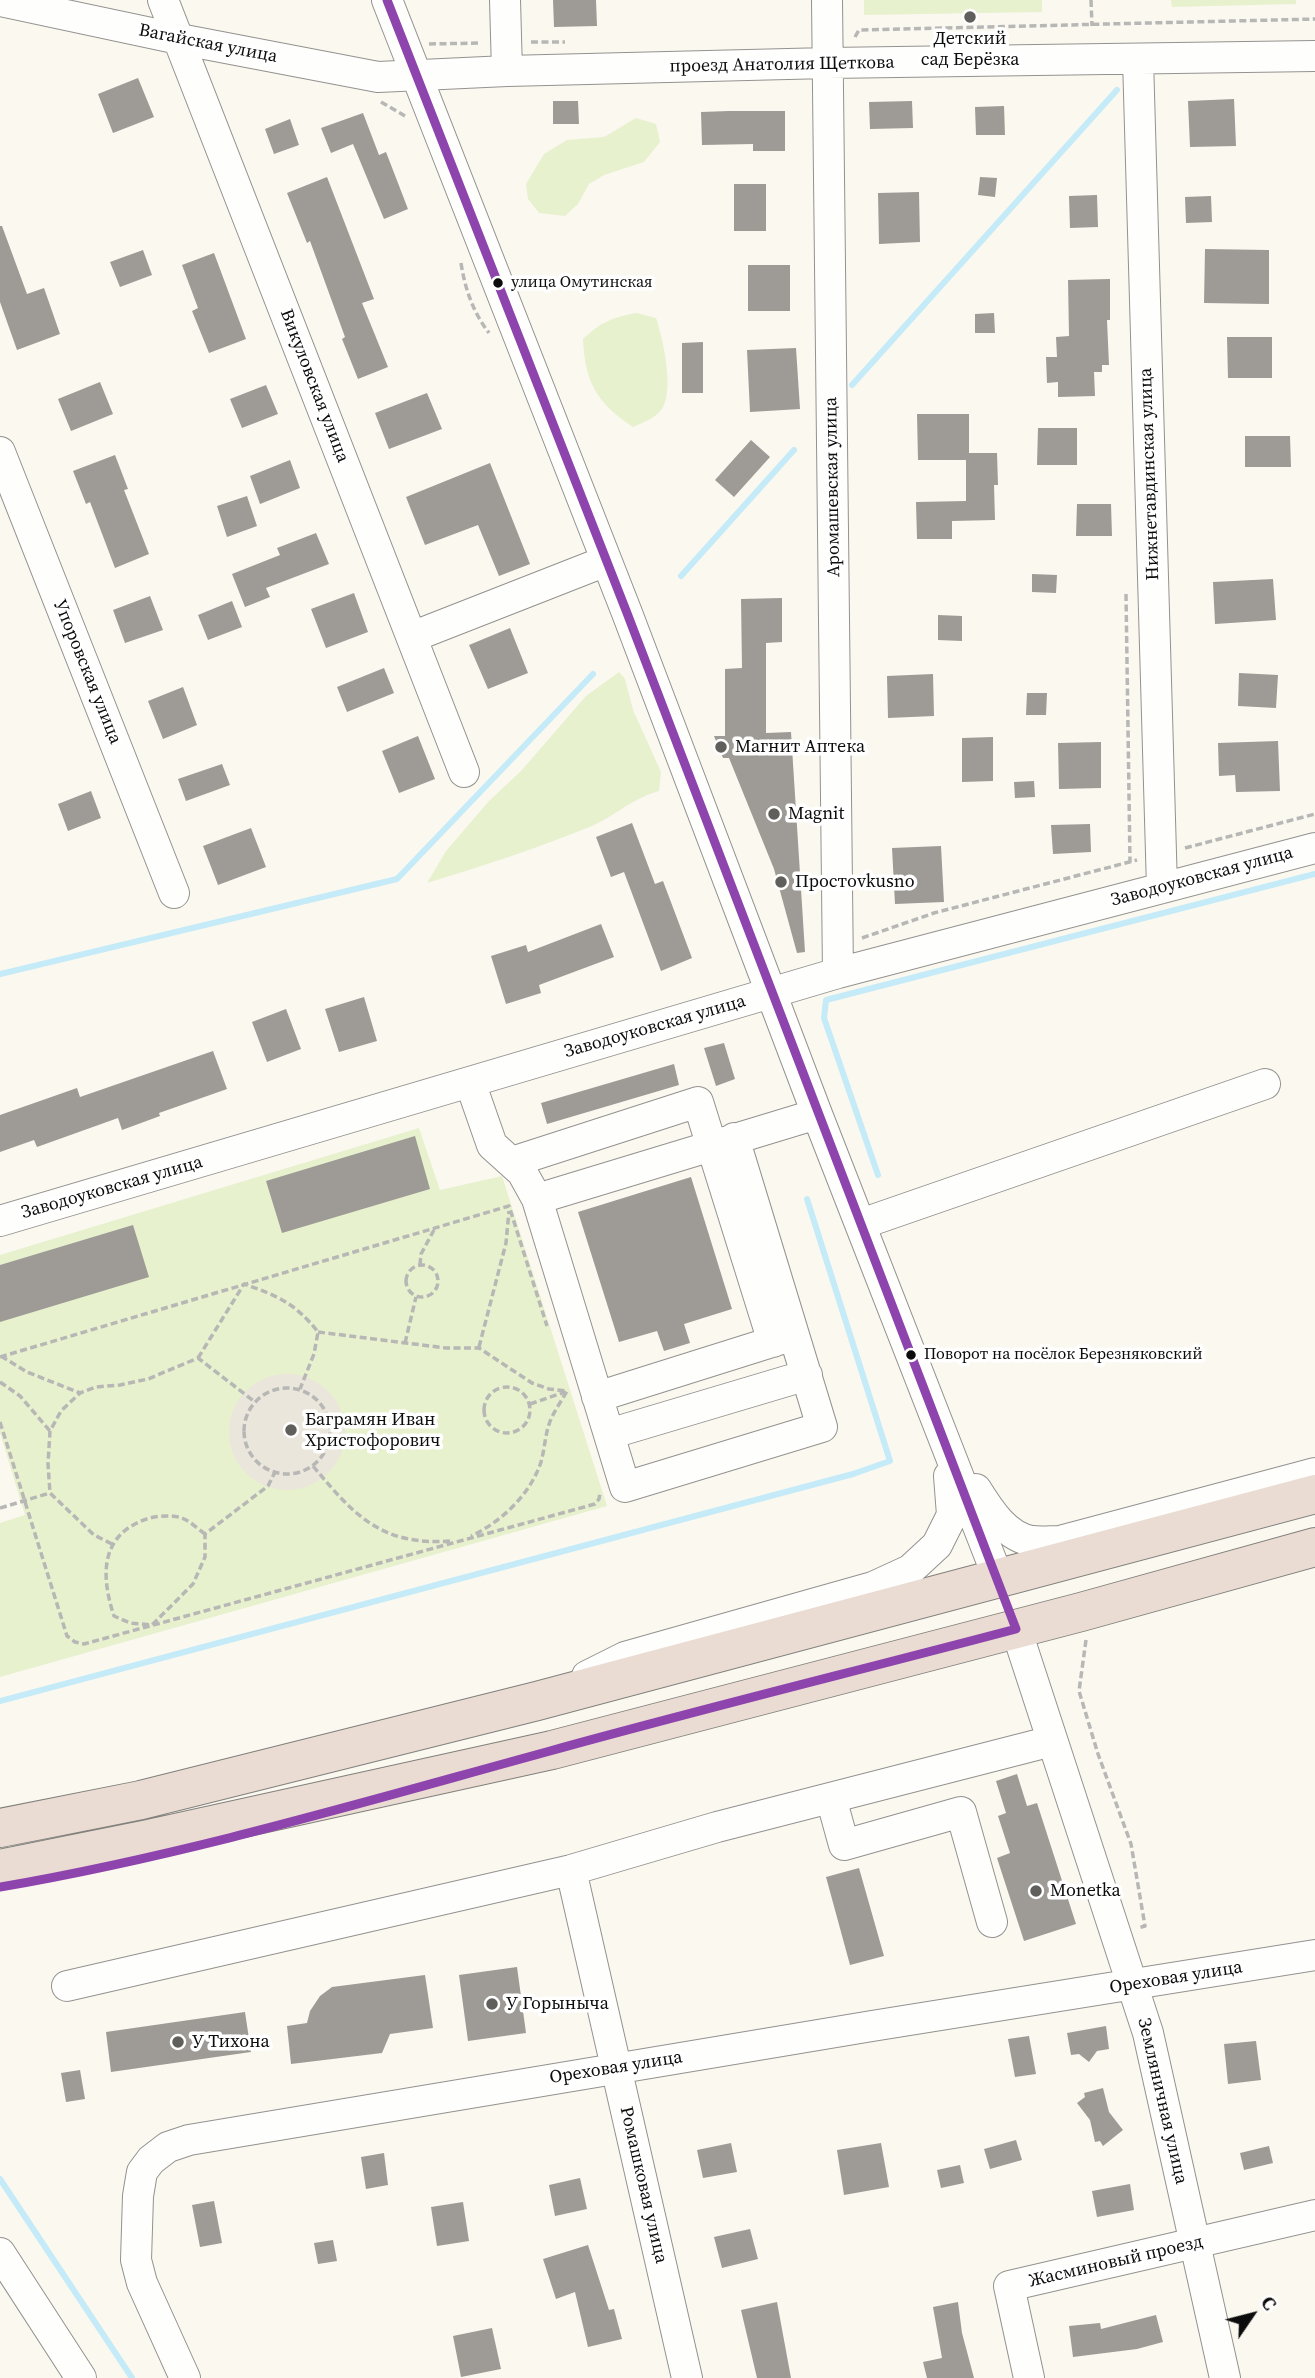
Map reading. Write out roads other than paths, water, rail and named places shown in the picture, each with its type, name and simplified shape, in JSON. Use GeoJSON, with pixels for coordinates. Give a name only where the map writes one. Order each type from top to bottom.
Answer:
{"type":"FeatureCollection","features":[{"type":"Feature","properties":{"kind":"highway"},"geometry":{"type":"LineString","coordinates":[[0,1828],[141,1800],[537,1701],[1315,1494]]}},
{"type":"Feature","properties":{"kind":"highway"},"geometry":{"type":"LineString","coordinates":[[0,1869],[552,1750],[1315,1548]]}},
{"type":"Feature","properties":{"kind":"highway"},"geometry":{"type":"LineString","coordinates":[[999,1580],[1016,1629]]}},
{"type":"Feature","properties":{"kind":"street","name":"Викуловская улица"},"geometry":{"type":"LineString","coordinates":[[163,0],[464,772]]}},
{"type":"Feature","properties":{"kind":"street"},"geometry":{"type":"LineString","coordinates":[[387,0],[999,1580]]}},
{"type":"Feature","properties":{"kind":"street"},"geometry":{"type":"LineString","coordinates":[[505,0],[507,71]]}},
{"type":"Feature","properties":{"kind":"street","name":"Аромашевская улица"},"geometry":{"type":"LineString","coordinates":[[827,0],[838,962]]}},
{"type":"Feature","properties":{"kind":"street","name":"Вагайская улица"},"geometry":{"type":"LineString","coordinates":[[0,1],[378,77],[418,76]]}},
{"type":"Feature","properties":{"kind":"street","name":"проезд Анатолия Щеткова"},"geometry":{"type":"LineString","coordinates":[[418,76],[507,71],[828,63],[1315,56]]}},
{"type":"Feature","properties":{"kind":"street","name":"Нижнетавдинская улица"},"geometry":{"type":"LineString","coordinates":[[1138,59],[1161,888]]}},
{"type":"Feature","properties":{"kind":"street","name":"Упоровская улица"},"geometry":{"type":"LineString","coordinates":[[0,452],[174,893]]}},
{"type":"Feature","properties":{"kind":"street"},"geometry":{"type":"LineString","coordinates":[[412,637],[606,561]]}},
{"type":"Feature","properties":{"kind":"street","name":"Заводоуковская улица"},"geometry":{"type":"LineString","coordinates":[[0,1221],[772,993],[838,962],[1161,888],[1315,848]]}},
{"type":"Feature","properties":{"kind":"street"},"geometry":{"type":"LineString","coordinates":[[470,1082],[492,1145],[522,1172],[523,1203],[584,1400],[609,1434],[625,1487],[822,1427],[807,1375],[784,1339],[723,1142],[698,1102],[512,1162]]}},
{"type":"Feature","properties":{"kind":"street"},"geometry":{"type":"LineString","coordinates":[[861,1224],[1265,1084]]}},
{"type":"Feature","properties":{"kind":"street"},"geometry":{"type":"LineString","coordinates":[[523,1203],[817,1114]]}},
{"type":"Feature","properties":{"kind":"street"},"geometry":{"type":"LineString","coordinates":[[584,1400],[784,1339]]}},
{"type":"Feature","properties":{"kind":"street"},"geometry":{"type":"LineString","coordinates":[[609,1434],[807,1375]]}},
{"type":"Feature","properties":{"kind":"street"},"geometry":{"type":"LineString","coordinates":[[946,1444],[987,1507],[1006,1528],[1030,1541],[1060,1541],[1315,1473]]}},
{"type":"Feature","properties":{"kind":"street"},"geometry":{"type":"LineString","coordinates":[[537,1701],[625,1657],[873,1587],[910,1570],[937,1545],[951,1515],[946,1444]]}},
{"type":"Feature","properties":{"kind":"street","name":"Земляничная улица"},"geometry":{"type":"LineString","coordinates":[[1016,1629],[1148,2033],[1225,2378]]}},
{"type":"Feature","properties":{"kind":"street"},"geometry":{"type":"LineString","coordinates":[[67,1986],[571,1870],[717,1826],[1052,1741]]}},
{"type":"Feature","properties":{"kind":"street"},"geometry":{"type":"LineString","coordinates":[[831,1797],[844,1845],[961,1812],[992,1922]]}},
{"type":"Feature","properties":{"kind":"street","name":"Ромашковая улица"},"geometry":{"type":"LineString","coordinates":[[571,1870],[687,2378]]}},
{"type":"Feature","properties":{"kind":"street","name":"Ореховая улица"},"geometry":{"type":"LineString","coordinates":[[185,2378],[142,2283],[136,2260],[138,2196],[142,2172],[150,2160],[168,2147],[188,2140],[617,2068],[1315,1955]]}},
{"type":"Feature","properties":{"kind":"street","name":"Жасминовый проезд"},"geometry":{"type":"LineString","coordinates":[[1029,2378],[1009,2286],[1315,2215]]}},
{"type":"Feature","properties":{"kind":"street"},"geometry":{"type":"LineString","coordinates":[[0,2253],[81,2378]]}},
{"type":"Feature","properties":{"kind":"waterway"},"geometry":{"type":"LineString","coordinates":[[852,385],[1117,90]]}},
{"type":"Feature","properties":{"kind":"waterway"},"geometry":{"type":"LineString","coordinates":[[681,576],[794,450]]}},
{"type":"Feature","properties":{"kind":"waterway"},"geometry":{"type":"LineString","coordinates":[[0,974],[397,879],[593,674]]}},
{"type":"Feature","properties":{"kind":"waterway"},"geometry":{"type":"LineString","coordinates":[[878,1175],[824,1018],[826,1000],[1315,874]]}},
{"type":"Feature","properties":{"kind":"waterway"},"geometry":{"type":"LineString","coordinates":[[0,1701],[853,1474],[890,1461],[807,1199]]}},
{"type":"Feature","properties":{"kind":"waterway"},"geometry":{"type":"LineString","coordinates":[[0,2179],[132,2378]]}},
{"type":"Feature","properties":{"kind":"place","name":"Детский сад Берёзка"},"geometry":{"type":"Point","coordinates":[970,17]}},
{"type":"Feature","properties":{"kind":"place","name":"улица Омутинская"},"geometry":{"type":"Point","coordinates":[498,283]}},
{"type":"Feature","properties":{"kind":"place","name":"Магнит Аптека"},"geometry":{"type":"Point","coordinates":[721,747]}},
{"type":"Feature","properties":{"kind":"place","name":"Magnit"},"geometry":{"type":"Point","coordinates":[774,814]}},
{"type":"Feature","properties":{"kind":"place","name":"Простоvkusno"},"geometry":{"type":"Point","coordinates":[781,882]}},
{"type":"Feature","properties":{"kind":"place","name":"Поворот на посёлок Березняковский"},"geometry":{"type":"Point","coordinates":[911,1355]}},
{"type":"Feature","properties":{"kind":"place","name":"Баграмян Иван Христофорович"},"geometry":{"type":"Point","coordinates":[291,1430]}},
{"type":"Feature","properties":{"kind":"place","name":"Monetka"},"geometry":{"type":"Point","coordinates":[1036,1891]}},
{"type":"Feature","properties":{"kind":"place","name":"У Горыныча"},"geometry":{"type":"Point","coordinates":[492,2004]}},
{"type":"Feature","properties":{"kind":"place","name":"У Тихона"},"geometry":{"type":"Point","coordinates":[178,2042]}}]}
